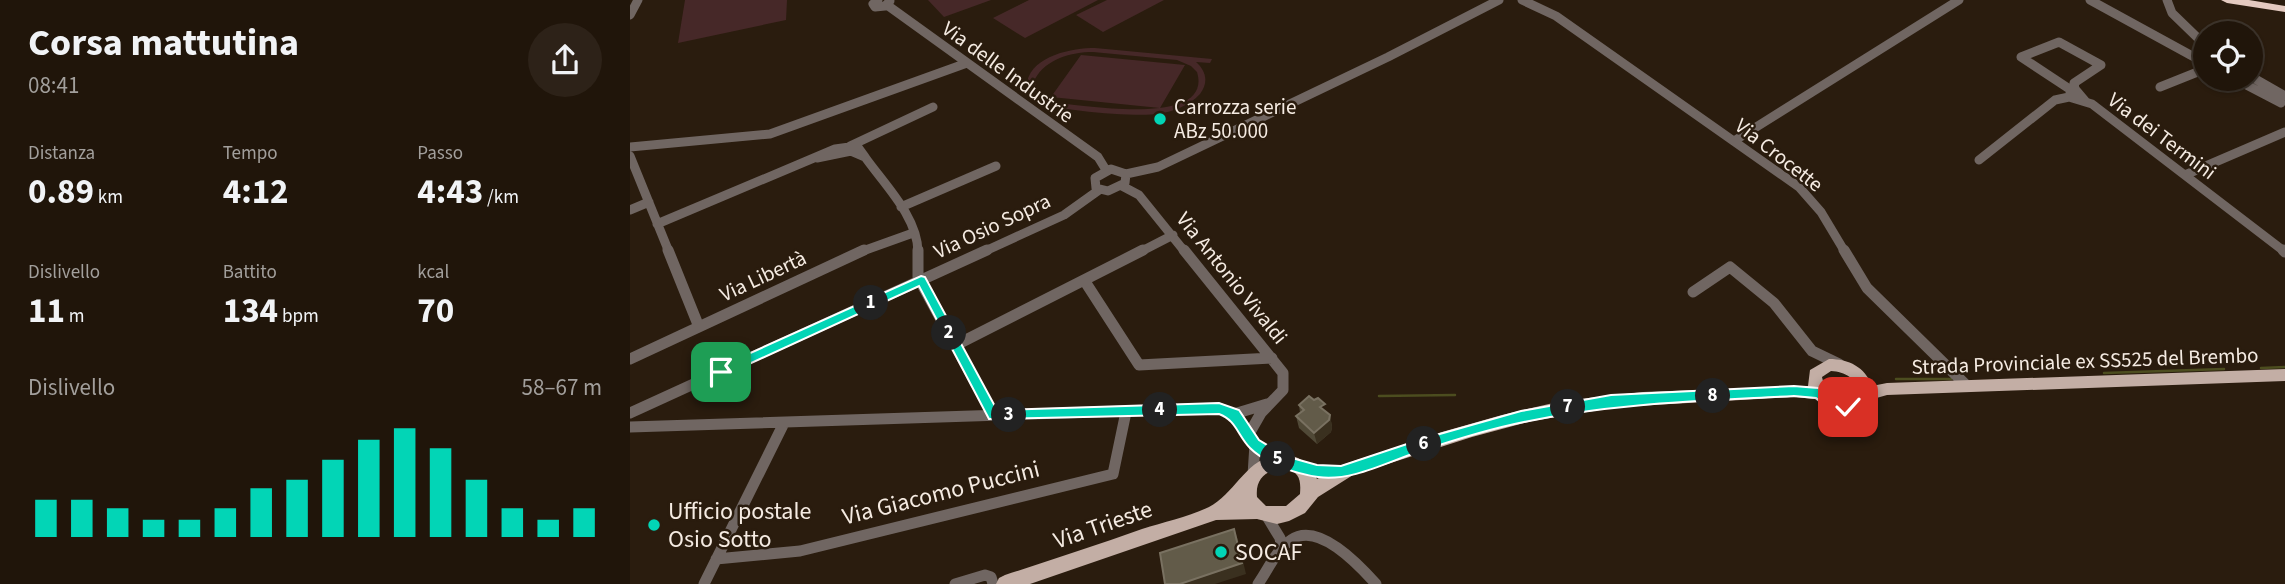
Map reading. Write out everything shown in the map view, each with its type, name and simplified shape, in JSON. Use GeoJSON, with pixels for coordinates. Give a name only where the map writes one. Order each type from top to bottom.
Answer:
{"type":"FeatureCollection","features":[{"type":"Feature","properties":{"kind":"highway"},"geometry":{"type":"LineString","coordinates":[[2227,0],[2285,9]]}},
{"type":"Feature","properties":{"kind":"highway"},"geometry":{"type":"LineString","coordinates":[[2274,0],[2285,2]]}},
{"type":"Feature","properties":{"kind":"main road","name":"Strada Provinciale ex SS525 del Brembo"},"geometry":{"type":"LineString","coordinates":[[1341,472],[1422,445],[1521,417],[1589,403],[1794,391],[1816,382],[1829,365],[1849,369]]}},
{"type":"Feature","properties":{"kind":"main road"},"geometry":{"type":"LineString","coordinates":[[1849,369],[1864,387]]}},
{"type":"Feature","properties":{"kind":"main road","name":"Strada Provinciale ex SS525 del Brembo"},"geometry":{"type":"LineString","coordinates":[[1816,382],[1833,404],[1846,407],[1861,402],[1864,387],[1887,389],[2285,375]]}},
{"type":"Feature","properties":{"kind":"main road"},"geometry":{"type":"LineString","coordinates":[[1216,512],[1264,466],[1281,460],[1294,462],[1304,468],[1341,472]]}},
{"type":"Feature","properties":{"kind":"main road"},"geometry":{"type":"LineString","coordinates":[[1216,512],[1279,516],[1291,513],[1302,505],[1308,495],[1310,481],[1304,468]]}},
{"type":"Feature","properties":{"kind":"main road"},"geometry":{"type":"LineString","coordinates":[[1308,495],[1341,472]]}},
{"type":"Feature","properties":{"kind":"main road"},"geometry":{"type":"LineString","coordinates":[[1251,479],[1249,498],[1261,513]]}},
{"type":"Feature","properties":{"kind":"main road","name":"Via Trieste"},"geometry":{"type":"LineString","coordinates":[[1005,584],[1216,512]]}},
{"type":"Feature","properties":{"kind":"street"},"geometry":{"type":"LineString","coordinates":[[630,15],[639,0]]}},
{"type":"Feature","properties":{"kind":"street","name":"Via delle Industrie"},"geometry":{"type":"LineString","coordinates":[[878,0],[873,4],[874,7],[888,3],[1098,157],[1106,170]]}},
{"type":"Feature","properties":{"kind":"street"},"geometry":{"type":"LineString","coordinates":[[1126,174],[1127,180],[1113,191],[1099,190],[1094,185],[1095,178],[1106,170],[1120,170],[1126,174],[1158,167],[1388,57],[1499,0]]}},
{"type":"Feature","properties":{"kind":"street","name":"Via Crocette"},"geometry":{"type":"LineString","coordinates":[[1522,0],[1556,16],[1782,173],[1811,199],[1867,288],[1967,386]]}},
{"type":"Feature","properties":{"kind":"street"},"geometry":{"type":"LineString","coordinates":[[1734,141],[1958,0]]}},
{"type":"Feature","properties":{"kind":"street"},"geometry":{"type":"LineString","coordinates":[[2090,0],[2193,56]]}},
{"type":"Feature","properties":{"kind":"street"},"geometry":{"type":"LineString","coordinates":[[2167,0],[2172,13],[2193,33]]}},
{"type":"Feature","properties":{"kind":"street"},"geometry":{"type":"LineString","coordinates":[[1979,160],[2054,100],[2069,97],[2071,90],[2021,57],[2059,42],[2101,65],[2074,83],[2075,89],[2086,102]]}},
{"type":"Feature","properties":{"kind":"street"},"geometry":{"type":"LineString","coordinates":[[630,147],[770,134],[967,63]]}},
{"type":"Feature","properties":{"kind":"street"},"geometry":{"type":"LineString","coordinates":[[2160,87],[2193,74]]}},
{"type":"Feature","properties":{"kind":"street"},"geometry":{"type":"LineString","coordinates":[[2263,84],[2283,100]]}},
{"type":"Feature","properties":{"kind":"street"},"geometry":{"type":"LineString","coordinates":[[2262,91],[2283,100]]}},
{"type":"Feature","properties":{"kind":"street","name":"Via dei Termini"},"geometry":{"type":"LineString","coordinates":[[2069,97],[2086,102],[2285,252]]}},
{"type":"Feature","properties":{"kind":"street"},"geometry":{"type":"LineString","coordinates":[[657,225],[850,146],[933,107]]}},
{"type":"Feature","properties":{"kind":"street"},"geometry":{"type":"LineString","coordinates":[[2185,175],[2285,132]]}},
{"type":"Feature","properties":{"kind":"street"},"geometry":{"type":"LineString","coordinates":[[659,143],[630,156],[699,327]]}},
{"type":"Feature","properties":{"kind":"street"},"geometry":{"type":"LineString","coordinates":[[850,146],[857,146],[901,207],[917,240],[915,264],[921,280],[993,415]]}},
{"type":"Feature","properties":{"kind":"street"},"geometry":{"type":"LineString","coordinates":[[817,158],[851,152],[864,157]]}},
{"type":"Feature","properties":{"kind":"street"},"geometry":{"type":"LineString","coordinates":[[901,207],[996,166]]}},
{"type":"Feature","properties":{"kind":"street","name":"Via Antonio Vivaldi"},"geometry":{"type":"LineString","coordinates":[[1122,186],[1139,195],[1173,235],[1286,379],[1284,389],[1262,411],[1252,439]]}},
{"type":"Feature","properties":{"kind":"street","name":"Via Osio Sopra"},"geometry":{"type":"LineString","coordinates":[[630,413],[1064,215],[1099,190]]}},
{"type":"Feature","properties":{"kind":"street"},"geometry":{"type":"LineString","coordinates":[[630,210],[649,202]]}},
{"type":"Feature","properties":{"kind":"street","name":"Via Libertà"},"geometry":{"type":"LineString","coordinates":[[630,359],[873,246],[913,233]]}},
{"type":"Feature","properties":{"kind":"street"},"geometry":{"type":"LineString","coordinates":[[956,345],[1173,235]]}},
{"type":"Feature","properties":{"kind":"street"},"geometry":{"type":"LineString","coordinates":[[1692,292],[1730,267],[1774,303],[1812,351],[1816,364],[1816,382]]}},
{"type":"Feature","properties":{"kind":"street"},"geometry":{"type":"LineString","coordinates":[[1084,280],[1139,365],[1272,358]]}},
{"type":"Feature","properties":{"kind":"street"},"geometry":{"type":"LineString","coordinates":[[1812,351],[1849,369]]}},
{"type":"Feature","properties":{"kind":"street"},"geometry":{"type":"LineString","coordinates":[[1234,414],[1270,403]]}},
{"type":"Feature","properties":{"kind":"street"},"geometry":{"type":"LineString","coordinates":[[630,427],[1219,408],[1234,414],[1252,439],[1281,460]]}},
{"type":"Feature","properties":{"kind":"street","name":"Via Giacomo Puccini"},"geometry":{"type":"LineString","coordinates":[[716,559],[800,551],[1113,474],[1126,412]]}},
{"type":"Feature","properties":{"kind":"street"},"geometry":{"type":"LineString","coordinates":[[704,584],[784,423]]}},
{"type":"Feature","properties":{"kind":"street"},"geometry":{"type":"LineString","coordinates":[[1251,479],[1252,439]]}},
{"type":"Feature","properties":{"kind":"street"},"geometry":{"type":"LineString","coordinates":[[1261,513],[1280,538],[1282,550]]}},
{"type":"Feature","properties":{"kind":"street"},"geometry":{"type":"LineString","coordinates":[[1258,584],[1282,550],[1291,540],[1301,535],[1319,536],[1366,572],[1376,584]]}},
{"type":"Feature","properties":{"kind":"street"},"geometry":{"type":"LineString","coordinates":[[955,584],[985,575],[990,577],[993,584]]}},
{"type":"Feature","properties":{"kind":"shaded area"},"geometry":{"type":"Polygon","coordinates":[[[685,0],[787,0],[786,20],[678,43],[685,0]]]}},
{"type":"Feature","properties":{"kind":"shaded area"},"geometry":{"type":"Polygon","coordinates":[[[928,0],[991,0],[944,17],[928,0]]]}},
{"type":"Feature","properties":{"kind":"shaded area"},"geometry":{"type":"Polygon","coordinates":[[[1029,0],[1098,0],[1025,38],[993,18],[1029,0]]]}},
{"type":"Feature","properties":{"kind":"shaded area"},"geometry":{"type":"Polygon","coordinates":[[[1107,0],[1164,0],[1103,32],[1076,15],[1107,0]]]}},
{"type":"Feature","properties":{"kind":"shaded area"},"geometry":{"type":"Polygon","coordinates":[[[1086,48],[1212,59],[1210,63],[1196,62],[1205,77],[1205,85],[1200,94],[1186,105],[1163,113],[1132,115],[1075,110],[1044,104],[1031,96],[1027,82],[1037,65],[1055,55],[1086,48]],[[1093,52],[1076,53],[1046,66],[1035,79],[1036,91],[1047,100],[1058,103],[1117,109],[1167,107],[1186,101],[1197,89],[1197,72],[1177,60],[1093,52]]]}},
{"type":"Feature","properties":{"kind":"shaded area"},"geometry":{"type":"Polygon","coordinates":[[[1081,55],[1185,65],[1160,108],[1051,97],[1081,55]]]}},
{"type":"Feature","properties":{"kind":"building"},"geometry":{"type":"Polygon","coordinates":[[[1309,396],[1314,400],[1318,398],[1325,404],[1320,407],[1330,415],[1329,420],[1314,433],[1296,416],[1304,410],[1299,405],[1309,396]]]}},
{"type":"Feature","properties":{"kind":"building","name":"SOCAF"},"geometry":{"type":"Polygon","coordinates":[[[1234,529],[1242,563],[1180,584],[1165,584],[1160,553],[1234,529]]]}},
{"type":"Feature","properties":{"kind":"waterway"},"geometry":{"type":"LineString","coordinates":[[2261,368],[2285,367]]}},
{"type":"Feature","properties":{"kind":"waterway"},"geometry":{"type":"LineString","coordinates":[[2104,373],[2224,369]]}},
{"type":"Feature","properties":{"kind":"waterway"},"geometry":{"type":"LineString","coordinates":[[1896,379],[1951,379]]}},
{"type":"Feature","properties":{"kind":"waterway"},"geometry":{"type":"LineString","coordinates":[[1379,396],[1455,395]]}},
{"type":"Feature","properties":{"kind":"place","name":"Carrozza serie ABz 50.000"},"geometry":{"type":"Point","coordinates":[1160,119]}},
{"type":"Feature","properties":{"kind":"place","name":"Ufficio postale Osio Sotto"},"geometry":{"type":"Point","coordinates":[654,525]}},
{"type":"Feature","properties":{"kind":"place","name":"SOCAF"},"geometry":{"type":"Point","coordinates":[1221,552]}},
{"type":"Feature","properties":{"kind":"route"},"geometry":{"type":"LineString","coordinates":[[721,372],[921,280],[993,415],[1219,408],[1234,414],[1255,444],[1268,453],[1317,471],[1341,472],[1466,432],[1589,403],[1794,391],[1818,393],[1833,404],[1848,407]]}}]}
